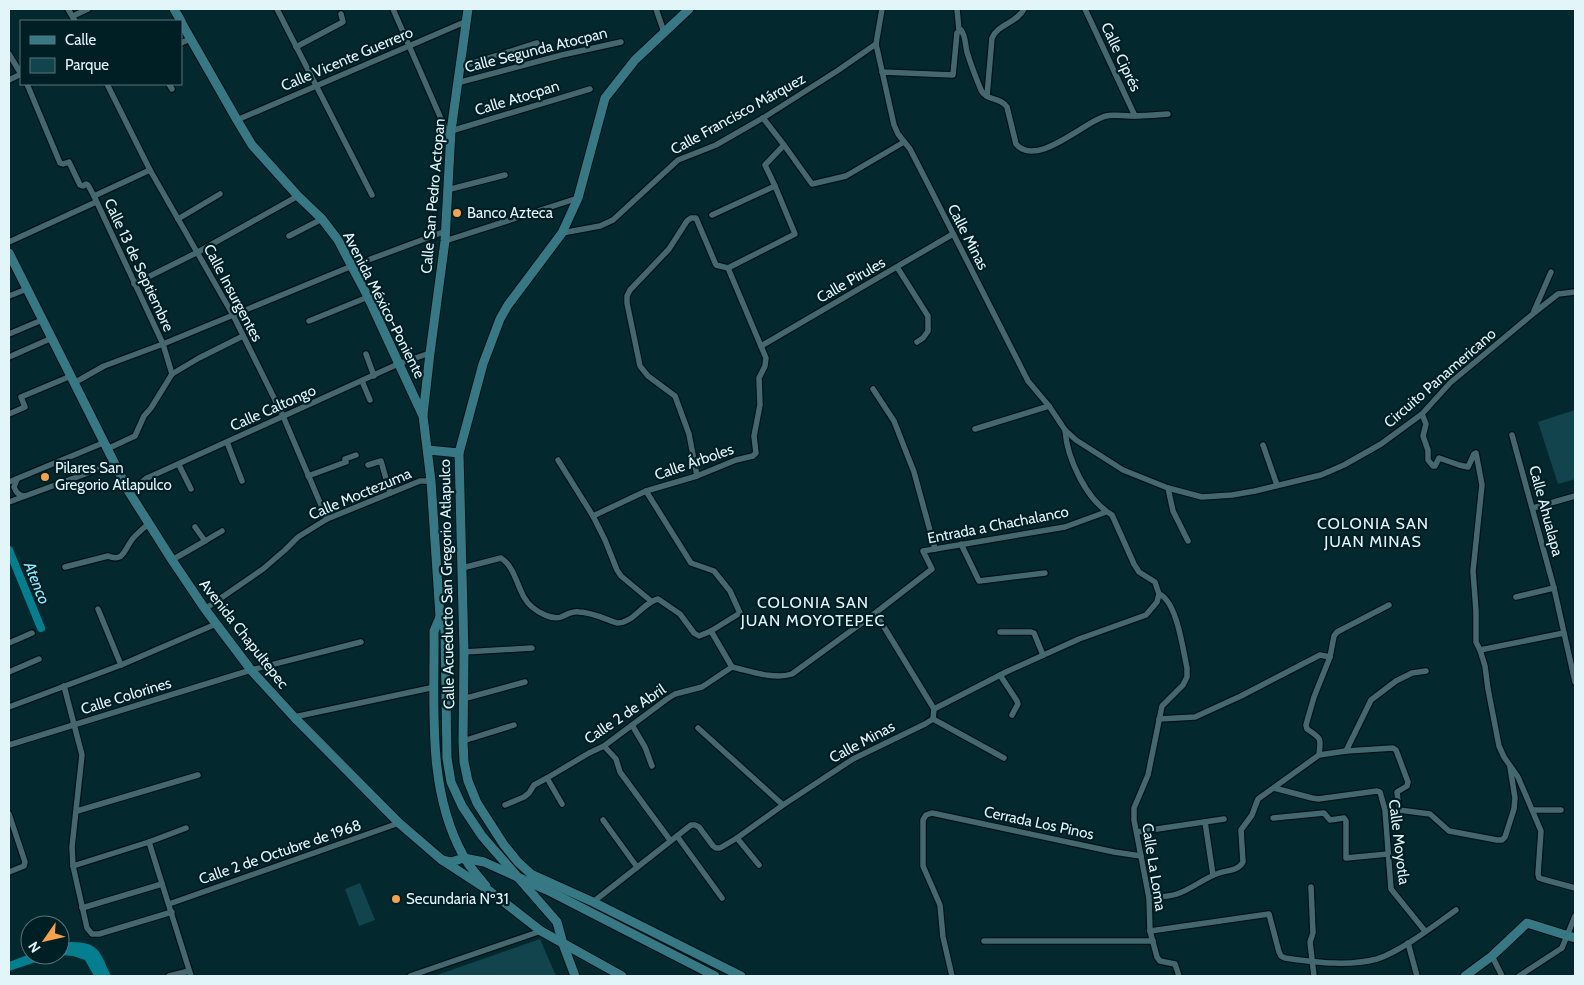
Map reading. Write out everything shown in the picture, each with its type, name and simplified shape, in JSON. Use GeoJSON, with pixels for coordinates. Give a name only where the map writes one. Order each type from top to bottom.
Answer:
{"type":"FeatureCollection","features":[{"type":"Feature","properties":{"kind":"main road","name":"Calle San Pedro Actopan"},"geometry":{"type":"LineString","coordinates":[[423,416],[446,241],[451,135],[468,9]]}},
{"type":"Feature","properties":{"kind":"main road","name":"Calle Acueducto San Gregorio Atlapulco"},"geometry":{"type":"LineString","coordinates":[[526,877],[518,862],[504,845],[474,798],[464,762],[464,652],[459,453],[484,364],[500,319],[508,305],[562,233],[578,198],[605,98],[634,60],[689,9]]}},
{"type":"Feature","properties":{"kind":"main road","name":"Avenida México-Poniente"},"geometry":{"type":"LineString","coordinates":[[182,24],[236,120],[257,151],[322,219],[338,240],[368,297],[423,416],[431,481],[440,617],[445,630],[447,758],[451,782],[462,806],[493,849],[526,877],[551,892],[715,976]]}},
{"type":"Feature","properties":{"kind":"main road","name":"Avenida Chapultepec"},"geometry":{"type":"LineString","coordinates":[[9,253],[129,492],[205,609],[251,670],[294,717],[399,823],[442,860],[491,892],[541,931],[622,976]]}},
{"type":"Feature","properties":{"kind":"main road"},"geometry":{"type":"LineString","coordinates":[[428,450],[459,453]]}},
{"type":"Feature","properties":{"kind":"main road","name":"Avenida México-Poniente"},"geometry":{"type":"LineString","coordinates":[[440,617],[434,631],[435,748],[438,782],[452,830],[464,858],[484,862],[526,877]]}},
{"type":"Feature","properties":{"kind":"main road"},"geometry":{"type":"LineString","coordinates":[[442,860],[451,862],[464,858],[491,892]]}},
{"type":"Feature","properties":{"kind":"main road"},"geometry":{"type":"LineString","coordinates":[[526,877],[593,902],[741,976]]}},
{"type":"Feature","properties":{"kind":"main road"},"geometry":{"type":"LineString","coordinates":[[526,877],[558,922],[563,944],[575,976]]}},
{"type":"Feature","properties":{"kind":"main road"},"geometry":{"type":"LineString","coordinates":[[1465,976],[1492,956],[1527,923],[1572,936]]}},
{"type":"Feature","properties":{"kind":"street"},"geometry":{"type":"LineString","coordinates":[[68,9],[74,19],[88,9]]}},
{"type":"Feature","properties":{"kind":"street"},"geometry":{"type":"LineString","coordinates":[[277,9],[372,195]]}},
{"type":"Feature","properties":{"kind":"street"},"geometry":{"type":"LineString","coordinates":[[393,9],[451,135]]}},
{"type":"Feature","properties":{"kind":"street"},"geometry":{"type":"LineString","coordinates":[[656,9],[664,32]]}},
{"type":"Feature","properties":{"kind":"street"},"geometry":{"type":"LineString","coordinates":[[876,44],[882,9]]}},
{"type":"Feature","properties":{"kind":"street"},"geometry":{"type":"LineString","coordinates":[[957,9],[960,30],[963,33],[966,50],[981,91],[987,96],[1004,102],[1007,107],[1016,144],[1019,147],[1027,150],[1049,146],[1106,116],[1168,114]]}},
{"type":"Feature","properties":{"kind":"street"},"geometry":{"type":"LineString","coordinates":[[987,96],[992,38],[995,32],[1017,18],[1024,9]]}},
{"type":"Feature","properties":{"kind":"street","name":"Calle Ciprés"},"geometry":{"type":"LineString","coordinates":[[1085,9],[1135,116]]}},
{"type":"Feature","properties":{"kind":"street"},"geometry":{"type":"LineString","coordinates":[[296,47],[343,22],[340,14]]}},
{"type":"Feature","properties":{"kind":"street","name":"Calle Vicente Guerrero"},"geometry":{"type":"LineString","coordinates":[[236,120],[467,21]]}},
{"type":"Feature","properties":{"kind":"street"},"geometry":{"type":"LineString","coordinates":[[882,72],[953,75],[957,33],[960,30]]}},
{"type":"Feature","properties":{"kind":"street"},"geometry":{"type":"LineString","coordinates":[[182,42],[190,38]]}},
{"type":"Feature","properties":{"kind":"street","name":"Calle Segunda Atocpan"},"geometry":{"type":"LineString","coordinates":[[458,83],[562,55],[621,42]]}},
{"type":"Feature","properties":{"kind":"street"},"geometry":{"type":"LineString","coordinates":[[460,67],[537,43]]}},
{"type":"Feature","properties":{"kind":"street","name":"Calle Minas"},"geometry":{"type":"LineString","coordinates":[[876,44],[894,125],[898,134],[918,164],[1028,381],[1050,406],[1064,430]]}},
{"type":"Feature","properties":{"kind":"street","name":"Calle Francisco Márquez"},"geometry":{"type":"LineString","coordinates":[[562,233],[600,226],[613,220],[678,160],[716,144],[763,118],[876,44]]}},
{"type":"Feature","properties":{"kind":"street"},"geometry":{"type":"LineString","coordinates":[[9,54],[20,72]]}},
{"type":"Feature","properties":{"kind":"street","name":"Calle 13 de Septiembre"},"geometry":{"type":"LineString","coordinates":[[29,85],[60,163],[69,162],[80,185],[88,185],[95,199],[163,344],[172,374]]}},
{"type":"Feature","properties":{"kind":"street","name":"Calle Insurgentes"},"geometry":{"type":"LineString","coordinates":[[108,85],[150,170],[244,336],[283,416],[327,519]]}},
{"type":"Feature","properties":{"kind":"street","name":"Calle Atocpan"},"geometry":{"type":"LineString","coordinates":[[451,135],[590,89]]}},
{"type":"Feature","properties":{"kind":"street"},"geometry":{"type":"LineString","coordinates":[[763,118],[812,184],[846,176],[904,142]]}},
{"type":"Feature","properties":{"kind":"street"},"geometry":{"type":"LineString","coordinates":[[697,476],[689,434],[675,396],[648,376],[640,366],[627,296],[630,290],[669,249],[687,221],[691,218],[696,218],[716,265],[728,268],[795,234],[765,165],[784,145]]}},
{"type":"Feature","properties":{"kind":"street","name":"Calle 13 de Septiembre"},"geometry":{"type":"LineString","coordinates":[[95,199],[150,170]]}},
{"type":"Feature","properties":{"kind":"street"},"geometry":{"type":"LineString","coordinates":[[447,190],[505,175]]}},
{"type":"Feature","properties":{"kind":"street"},"geometry":{"type":"LineString","coordinates":[[712,215],[775,186]]}},
{"type":"Feature","properties":{"kind":"street"},"geometry":{"type":"LineString","coordinates":[[178,219],[220,194]]}},
{"type":"Feature","properties":{"kind":"street"},"geometry":{"type":"LineString","coordinates":[[134,284],[198,252],[298,196]]}},
{"type":"Feature","properties":{"kind":"street"},"geometry":{"type":"LineString","coordinates":[[446,241],[578,198]]}},
{"type":"Feature","properties":{"kind":"street"},"geometry":{"type":"LineString","coordinates":[[9,242],[95,199]]}},
{"type":"Feature","properties":{"kind":"street"},"geometry":{"type":"LineString","coordinates":[[289,236],[322,219]]}},
{"type":"Feature","properties":{"kind":"street"},"geometry":{"type":"LineString","coordinates":[[233,315],[352,266],[446,231]]}},
{"type":"Feature","properties":{"kind":"street","name":"Calle Pirules"},"geometry":{"type":"LineString","coordinates":[[761,346],[953,234]]}},
{"type":"Feature","properties":{"kind":"street"},"geometry":{"type":"LineString","coordinates":[[897,267],[928,316],[928,332],[924,338],[917,342]]}},
{"type":"Feature","properties":{"kind":"street"},"geometry":{"type":"LineString","coordinates":[[728,268],[761,346]]}},
{"type":"Feature","properties":{"kind":"street"},"geometry":{"type":"LineString","coordinates":[[1534,312],[1550,272]]}},
{"type":"Feature","properties":{"kind":"street"},"geometry":{"type":"LineString","coordinates":[[9,296],[27,289]]}},
{"type":"Feature","properties":{"kind":"street","name":"Circuito Panamericano"},"geometry":{"type":"LineString","coordinates":[[1064,430],[1076,440],[1123,470],[1168,488],[1202,497],[1247,493],[1321,475],[1344,465],[1382,444],[1422,414],[1450,383],[1534,312],[1558,294],[1575,292]]}},
{"type":"Feature","properties":{"kind":"street"},"geometry":{"type":"LineString","coordinates":[[309,321],[368,297]]}},
{"type":"Feature","properties":{"kind":"street","name":"Calle 13 de Septiembre"},"geometry":{"type":"LineString","coordinates":[[163,344],[233,315]]}},
{"type":"Feature","properties":{"kind":"street"},"geometry":{"type":"LineString","coordinates":[[9,334],[42,320]]}},
{"type":"Feature","properties":{"kind":"street"},"geometry":{"type":"LineString","coordinates":[[9,482],[135,436],[144,416],[172,374],[199,358],[244,336]]}},
{"type":"Feature","properties":{"kind":"street"},"geometry":{"type":"LineString","coordinates":[[9,357],[52,338]]}},
{"type":"Feature","properties":{"kind":"street"},"geometry":{"type":"LineString","coordinates":[[9,414],[25,407],[21,397],[72,380],[163,344]]}},
{"type":"Feature","properties":{"kind":"street","name":"Calle Árboles"},"geometry":{"type":"LineString","coordinates":[[593,516],[646,491],[697,476],[736,460],[754,456],[756,453],[754,436],[760,405],[759,378],[765,366],[766,358],[761,346]]}},
{"type":"Feature","properties":{"kind":"street","name":"Calle Caltongo"},"geometry":{"type":"LineString","coordinates":[[129,492],[147,478],[398,364],[430,353]]}},
{"type":"Feature","properties":{"kind":"street"},"geometry":{"type":"LineString","coordinates":[[366,354],[374,376]]}},
{"type":"Feature","properties":{"kind":"street"},"geometry":{"type":"LineString","coordinates":[[362,381],[370,400]]}},
{"type":"Feature","properties":{"kind":"street"},"geometry":{"type":"LineString","coordinates":[[873,389],[894,421],[914,472],[935,549]]}},
{"type":"Feature","properties":{"kind":"street"},"geometry":{"type":"LineString","coordinates":[[976,429],[1050,406]]}},
{"type":"Feature","properties":{"kind":"street"},"geometry":{"type":"LineString","coordinates":[[1422,414],[1426,420],[1423,436],[1428,450],[1428,460],[1433,466],[1435,466],[1440,458],[1468,467],[1476,453],[1482,485],[1473,570],[1476,642],[1485,666],[1499,746],[1518,777],[1540,831],[1539,878],[1575,888]]}},
{"type":"Feature","properties":{"kind":"street","name":"Calle La Loma"},"geometry":{"type":"LineString","coordinates":[[1064,430],[1066,444],[1087,492],[1106,512],[1112,515],[1139,572],[1155,582],[1159,594],[1165,596],[1172,607],[1187,668],[1187,677],[1182,685],[1162,706],[1148,775],[1134,808],[1136,832],[1149,898],[1152,941],[1160,961],[1175,964],[1179,976]]}},
{"type":"Feature","properties":{"kind":"street","name":"Calle Ahualapa"},"geometry":{"type":"LineString","coordinates":[[1512,434],[1554,588],[1575,682]]}},
{"type":"Feature","properties":{"kind":"street"},"geometry":{"type":"LineString","coordinates":[[227,442],[242,481]]}},
{"type":"Feature","properties":{"kind":"street"},"geometry":{"type":"LineString","coordinates":[[1263,445],[1277,485]]}},
{"type":"Feature","properties":{"kind":"street"},"geometry":{"type":"LineString","coordinates":[[308,476],[346,462],[345,459],[356,455]]}},
{"type":"Feature","properties":{"kind":"street"},"geometry":{"type":"LineString","coordinates":[[558,460],[593,516],[617,570],[652,601]]}},
{"type":"Feature","properties":{"kind":"street"},"geometry":{"type":"LineString","coordinates":[[368,465],[381,461],[390,493]]}},
{"type":"Feature","properties":{"kind":"street"},"geometry":{"type":"LineString","coordinates":[[9,502],[115,463]]}},
{"type":"Feature","properties":{"kind":"street"},"geometry":{"type":"LineString","coordinates":[[179,465],[191,488]]}},
{"type":"Feature","properties":{"kind":"street"},"geometry":{"type":"LineString","coordinates":[[18,479],[14,486],[16,491],[20,495],[26,496]]}},
{"type":"Feature","properties":{"kind":"street","name":"Calle Moctezuma"},"geometry":{"type":"LineString","coordinates":[[205,609],[262,569],[298,537],[327,519],[420,481],[431,481]]}},
{"type":"Feature","properties":{"kind":"street"},"geometry":{"type":"LineString","coordinates":[[1168,488],[1173,511],[1188,540]]}},
{"type":"Feature","properties":{"kind":"street"},"geometry":{"type":"LineString","coordinates":[[462,568],[501,558],[510,567],[532,607],[552,618],[571,612],[581,612],[622,623],[652,601],[658,599],[680,614],[694,633],[700,636],[740,614],[730,591],[714,571],[691,562],[646,491]]}},
{"type":"Feature","properties":{"kind":"street"},"geometry":{"type":"LineString","coordinates":[[1533,508],[1575,496]]}},
{"type":"Feature","properties":{"kind":"street","name":"Entrada a Chachalanco"},"geometry":{"type":"LineString","coordinates":[[874,614],[932,569],[923,551],[1065,527],[1106,512]]}},
{"type":"Feature","properties":{"kind":"street"},"geometry":{"type":"LineString","coordinates":[[65,567],[108,556],[119,557],[126,552],[131,540],[148,524]]}},
{"type":"Feature","properties":{"kind":"street"},"geometry":{"type":"LineString","coordinates":[[195,527],[204,541]]}},
{"type":"Feature","properties":{"kind":"street"},"geometry":{"type":"LineString","coordinates":[[172,560],[222,531]]}},
{"type":"Feature","properties":{"kind":"street"},"geometry":{"type":"LineString","coordinates":[[961,544],[979,581],[1045,573]]}},
{"type":"Feature","properties":{"kind":"street"},"geometry":{"type":"LineString","coordinates":[[1516,597],[1554,588]]}},
{"type":"Feature","properties":{"kind":"street"},"geometry":{"type":"LineString","coordinates":[[934,708],[1079,639],[1146,615],[1157,602],[1159,594]]}},
{"type":"Feature","properties":{"kind":"street"},"geometry":{"type":"LineString","coordinates":[[1320,755],[1319,737],[1307,729],[1306,725],[1314,697],[1330,657],[1334,636],[1338,632],[1389,605]]}},
{"type":"Feature","properties":{"kind":"street"},"geometry":{"type":"LineString","coordinates":[[98,609],[120,665]]}},
{"type":"Feature","properties":{"kind":"street"},"geometry":{"type":"LineString","coordinates":[[711,631],[732,667],[776,676],[785,676],[792,674],[874,614],[881,622],[934,708],[933,718],[1004,758]]}},
{"type":"Feature","properties":{"kind":"street"},"geometry":{"type":"LineString","coordinates":[[9,707],[120,665],[216,624]]}},
{"type":"Feature","properties":{"kind":"street"},"geometry":{"type":"LineString","coordinates":[[1000,632],[1034,633],[1044,655]]}},
{"type":"Feature","properties":{"kind":"street"},"geometry":{"type":"LineString","coordinates":[[9,643],[32,633]]}},
{"type":"Feature","properties":{"kind":"street"},"geometry":{"type":"LineString","coordinates":[[1480,650],[1564,633]]}},
{"type":"Feature","properties":{"kind":"street","name":"Calle Colorines"},"geometry":{"type":"LineString","coordinates":[[9,745],[251,670],[361,642]]}},
{"type":"Feature","properties":{"kind":"street"},"geometry":{"type":"LineString","coordinates":[[464,652],[532,648]]}},
{"type":"Feature","properties":{"kind":"street"},"geometry":{"type":"LineString","coordinates":[[1159,719],[1195,717],[1241,696],[1320,655],[1330,657]]}},
{"type":"Feature","properties":{"kind":"street"},"geometry":{"type":"LineString","coordinates":[[9,672],[39,658]]}},
{"type":"Feature","properties":{"kind":"street","name":"Calle 2 de Abril"},"geometry":{"type":"LineString","coordinates":[[505,805],[524,797],[534,785],[604,746],[667,699],[676,694],[702,687],[732,667]]}},
{"type":"Feature","properties":{"kind":"street"},"geometry":{"type":"LineString","coordinates":[[1346,751],[1371,700],[1396,681],[1412,673],[1426,671]]}},
{"type":"Feature","properties":{"kind":"street"},"geometry":{"type":"LineString","coordinates":[[1000,675],[1018,704],[1012,715]]}},
{"type":"Feature","properties":{"kind":"street"},"geometry":{"type":"LineString","coordinates":[[463,699],[525,682]]}},
{"type":"Feature","properties":{"kind":"street"},"geometry":{"type":"LineString","coordinates":[[64,686],[82,755],[72,847],[73,866],[88,928],[92,934],[99,934],[172,912]]}},
{"type":"Feature","properties":{"kind":"street"},"geometry":{"type":"LineString","coordinates":[[294,717],[435,687]]}},
{"type":"Feature","properties":{"kind":"street","name":"Calle Minas"},"geometry":{"type":"LineString","coordinates":[[593,902],[691,825],[695,825],[716,848],[720,848],[853,759],[925,724],[933,718]]}},
{"type":"Feature","properties":{"kind":"street"},"geometry":{"type":"LineString","coordinates":[[632,725],[645,747],[652,766]]}},
{"type":"Feature","properties":{"kind":"street"},"geometry":{"type":"LineString","coordinates":[[463,741],[514,726]]}},
{"type":"Feature","properties":{"kind":"street"},"geometry":{"type":"LineString","coordinates":[[698,728],[782,805]]}},
{"type":"Feature","properties":{"kind":"street"},"geometry":{"type":"LineString","coordinates":[[604,746],[616,759],[620,772],[670,840]]}},
{"type":"Feature","properties":{"kind":"street"},"geometry":{"type":"LineString","coordinates":[[1149,898],[1175,895],[1188,890],[1213,875],[1241,865],[1243,862],[1241,830],[1252,815],[1258,799],[1320,755],[1346,751],[1393,748],[1396,750],[1408,782],[1407,786],[1397,792],[1399,810]]}},
{"type":"Feature","properties":{"kind":"street"},"geometry":{"type":"LineString","coordinates":[[1385,810],[1430,814],[1449,831],[1502,840],[1505,837],[1514,809],[1510,766]]}},
{"type":"Feature","properties":{"kind":"street"},"geometry":{"type":"LineString","coordinates":[[77,811],[198,776]]}},
{"type":"Feature","properties":{"kind":"street"},"geometry":{"type":"LineString","coordinates":[[547,778],[562,804]]}},
{"type":"Feature","properties":{"kind":"street","name":"Calle Moyotla"},"geometry":{"type":"LineString","coordinates":[[1274,788],[1318,799],[1380,792],[1385,810],[1391,889],[1425,931]]}},
{"type":"Feature","properties":{"kind":"street"},"geometry":{"type":"LineString","coordinates":[[1533,810],[1561,810]]}},
{"type":"Feature","properties":{"kind":"street","name":"Cerrada Los Pinos"},"geometry":{"type":"LineString","coordinates":[[952,976],[940,905],[923,866],[923,820],[926,815],[932,813],[1114,852],[1142,856]]}},
{"type":"Feature","properties":{"kind":"street"},"geometry":{"type":"LineString","coordinates":[[1273,818],[1324,813],[1330,820],[1344,818],[1346,821],[1346,858],[1388,854]]}},
{"type":"Feature","properties":{"kind":"street"},"geometry":{"type":"LineString","coordinates":[[9,814],[12,829],[25,862],[24,866],[9,872]]}},
{"type":"Feature","properties":{"kind":"street"},"geometry":{"type":"LineString","coordinates":[[1136,832],[1224,819]]}},
{"type":"Feature","properties":{"kind":"street"},"geometry":{"type":"LineString","coordinates":[[603,820],[637,867]]}},
{"type":"Feature","properties":{"kind":"street"},"geometry":{"type":"LineString","coordinates":[[1205,822],[1213,875]]}},
{"type":"Feature","properties":{"kind":"street","name":"Calle 2 de Octubre de 1968"},"geometry":{"type":"LineString","coordinates":[[169,904],[399,823]]}},
{"type":"Feature","properties":{"kind":"street"},"geometry":{"type":"LineString","coordinates":[[73,866],[186,828]]}},
{"type":"Feature","properties":{"kind":"street"},"geometry":{"type":"LineString","coordinates":[[677,836],[722,898]]}},
{"type":"Feature","properties":{"kind":"street"},"geometry":{"type":"LineString","coordinates":[[737,838],[759,865]]}},
{"type":"Feature","properties":{"kind":"street"},"geometry":{"type":"LineString","coordinates":[[149,842],[190,974],[168,976]]}},
{"type":"Feature","properties":{"kind":"street"},"geometry":{"type":"LineString","coordinates":[[82,908],[162,884]]}},
{"type":"Feature","properties":{"kind":"street"},"geometry":{"type":"LineString","coordinates":[[1311,887],[1313,932],[1310,942],[1314,976]]}},
{"type":"Feature","properties":{"kind":"street"},"geometry":{"type":"LineString","coordinates":[[1150,931],[1269,914],[1281,956],[1312,962],[1357,963],[1379,958],[1408,943],[1456,910]]}},
{"type":"Feature","properties":{"kind":"street"},"geometry":{"type":"LineString","coordinates":[[1519,976],[1562,948],[1572,936],[1575,916]]}},
{"type":"Feature","properties":{"kind":"street"},"geometry":{"type":"LineString","coordinates":[[410,976],[541,931]]}},
{"type":"Feature","properties":{"kind":"street"},"geometry":{"type":"LineString","coordinates":[[984,941],[1152,941]]}},
{"type":"Feature","properties":{"kind":"street"},"geometry":{"type":"LineString","coordinates":[[1408,943],[1417,976]]}},
{"type":"Feature","properties":{"kind":"street"},"geometry":{"type":"LineString","coordinates":[[1492,956],[1502,976]]}},
{"type":"Feature","properties":{"kind":"green space"},"geometry":{"type":"Polygon","coordinates":[[[1575,410],[1575,479],[1558,484],[1538,422],[1575,410]]]}},
{"type":"Feature","properties":{"kind":"green space"},"geometry":{"type":"Polygon","coordinates":[[[360,883],[375,920],[359,926],[345,889],[360,883]]]}},
{"type":"Feature","properties":{"kind":"green space"},"geometry":{"type":"Polygon","coordinates":[[[540,939],[556,976],[434,976],[540,939]]]}},
{"type":"Feature","properties":{"kind":"water"},"geometry":{"type":"Polygon","coordinates":[[[70,942],[88,944],[98,950],[111,976],[94,976],[85,960],[70,956],[70,942]]]}},
{"type":"Feature","properties":{"kind":"water"},"geometry":{"type":"Polygon","coordinates":[[[20,958],[20,965],[27,965],[9,971],[9,962],[20,958]]]}},
{"type":"Feature","properties":{"kind":"waterway","name":"Atenco"},"geometry":{"type":"LineString","coordinates":[[9,550],[41,628]]}},
{"type":"Feature","properties":{"kind":"place","name":"Banco Azteca"},"geometry":{"type":"Point","coordinates":[457,213]}},
{"type":"Feature","properties":{"kind":"place","name":"Pilares San Gregorio Atlapulco"},"geometry":{"type":"Point","coordinates":[45,477]}},
{"type":"Feature","properties":{"kind":"place","name":"Secundaria Nº31"},"geometry":{"type":"Point","coordinates":[396,899]}},
{"type":"Feature","properties":{"kind":"district","name":"COLONIA SAN JUAN MINAS"},"geometry":{"type":"Point","coordinates":[1373,532]}},
{"type":"Feature","properties":{"kind":"district","name":"COLONIA SAN JUAN MOYOTEPEC"},"geometry":{"type":"Point","coordinates":[813,611]}}]}
